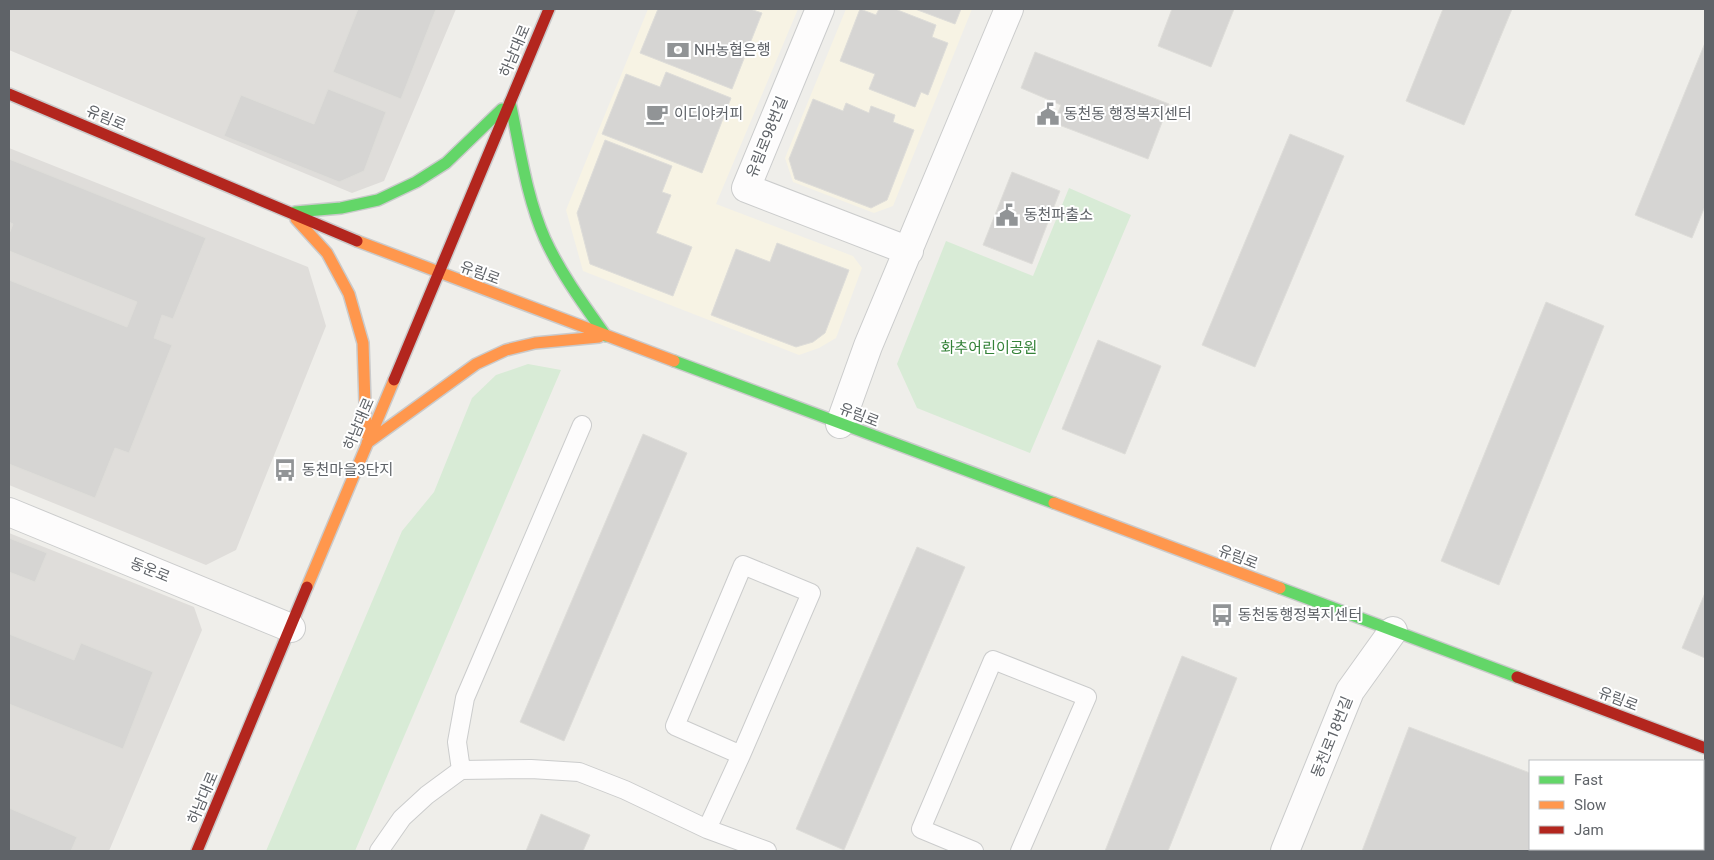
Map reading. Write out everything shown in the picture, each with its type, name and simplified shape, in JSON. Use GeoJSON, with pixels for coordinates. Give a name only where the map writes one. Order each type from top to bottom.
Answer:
{"type":"FeatureCollection","features":[{"type":"Feature","properties":{"kind":"street","name":"하남대로"},"geometry":{"type":"LineString","coordinates":[[197,851],[549,9]]}},
{"type":"Feature","properties":{"kind":"street","name":"유림로98번길"},"geometry":{"type":"LineString","coordinates":[[820,9],[746,188],[909,251]]}},
{"type":"Feature","properties":{"kind":"street"},"geometry":{"type":"LineString","coordinates":[[840,424],[868,346],[1009,9]]}},
{"type":"Feature","properties":{"kind":"street","name":"유림로"},"geometry":{"type":"LineString","coordinates":[[9,94],[231,186],[371,247],[438,273],[1705,748]]}},
{"type":"Feature","properties":{"kind":"street"},"geometry":{"type":"LineString","coordinates":[[291,213],[341,208],[378,200],[416,182],[446,163],[510,102]]}},
{"type":"Feature","properties":{"kind":"street"},"geometry":{"type":"LineString","coordinates":[[367,443],[476,364],[506,350],[534,343],[606,336],[565,278],[545,238],[531,199],[510,102]]}},
{"type":"Feature","properties":{"kind":"street"},"geometry":{"type":"LineString","coordinates":[[291,213],[327,253],[349,294],[363,343],[367,443]]}},
{"type":"Feature","properties":{"kind":"street","name":"동운로"},"geometry":{"type":"LineString","coordinates":[[9,512],[291,628]]}},
{"type":"Feature","properties":{"kind":"street","name":"동천로18번길"},"geometry":{"type":"LineString","coordinates":[[1285,851],[1350,691],[1393,631]]}},
{"type":"Feature","properties":{"kind":"lane"},"geometry":{"type":"LineString","coordinates":[[461,770],[457,742],[466,698],[582,425]]}},
{"type":"Feature","properties":{"kind":"lane"},"geometry":{"type":"LineString","coordinates":[[707,829],[741,755],[811,593],[743,566],[675,726],[741,755]]}},
{"type":"Feature","properties":{"kind":"lane"},"geometry":{"type":"LineString","coordinates":[[974,851],[920,828],[993,660],[1086,698],[1020,851]]}},
{"type":"Feature","properties":{"kind":"lane"},"geometry":{"type":"LineString","coordinates":[[379,851],[402,818],[427,795],[461,770],[531,769],[579,772],[625,790],[707,829],[767,851]]}},
{"type":"Feature","properties":{"kind":"shaded area"},"geometry":{"type":"Polygon","coordinates":[[[9,9],[456,9],[384,181],[352,193],[9,50],[9,9]]]}},
{"type":"Feature","properties":{"kind":"shaded area"},"geometry":{"type":"Polygon","coordinates":[[[648,9],[798,9],[716,204],[853,256],[862,268],[836,338],[819,348],[799,355],[583,271],[566,210],[648,9]]]}},
{"type":"Feature","properties":{"kind":"shaded area"},"geometry":{"type":"Polygon","coordinates":[[[846,9],[972,9],[893,206],[874,213],[793,182],[785,158],[846,9]]]}},
{"type":"Feature","properties":{"kind":"shaded area"},"geometry":{"type":"Polygon","coordinates":[[[9,148],[308,267],[326,326],[236,550],[206,565],[9,485],[9,148]]]}},
{"type":"Feature","properties":{"kind":"shaded area"},"geometry":{"type":"Polygon","coordinates":[[[9,533],[194,607],[202,630],[109,851],[9,851],[9,533]]]}},
{"type":"Feature","properties":{"kind":"green space","name":"화추어린이공원"},"geometry":{"type":"Polygon","coordinates":[[[1069,188],[1131,215],[1030,453],[917,408],[897,364],[946,241],[1033,276],[1069,188]]]}},
{"type":"Feature","properties":{"kind":"green space"},"geometry":{"type":"Polygon","coordinates":[[[528,364],[561,370],[355,851],[266,851],[402,531],[434,492],[472,398],[496,375],[528,364]]]}},
{"type":"Feature","properties":{"kind":"building"},"geometry":{"type":"Polygon","coordinates":[[[358,9],[436,9],[401,99],[333,72],[358,9]]]}},
{"type":"Feature","properties":{"kind":"building"},"geometry":{"type":"Polygon","coordinates":[[[658,9],[750,9],[762,13],[732,89],[640,53],[658,9]]]}},
{"type":"Feature","properties":{"kind":"building"},"geometry":{"type":"Polygon","coordinates":[[[860,9],[876,15],[879,9],[895,9],[936,25],[932,37],[948,43],[928,95],[921,92],[915,107],[869,89],[875,74],[840,61],[860,9]]]}},
{"type":"Feature","properties":{"kind":"building"},"geometry":{"type":"Polygon","coordinates":[[[915,9],[961,9],[955,24],[915,9]]]}},
{"type":"Feature","properties":{"kind":"building"},"geometry":{"type":"Polygon","coordinates":[[[1172,9],[1234,9],[1211,67],[1158,46],[1172,9]]]}},
{"type":"Feature","properties":{"kind":"building"},"geometry":{"type":"Polygon","coordinates":[[[1443,9],[1512,9],[1464,125],[1406,101],[1443,9]]]}},
{"type":"Feature","properties":{"kind":"building"},"geometry":{"type":"Polygon","coordinates":[[[1705,43],[1705,206],[1692,238],[1635,215],[1705,43]]]}},
{"type":"Feature","properties":{"kind":"building"},"geometry":{"type":"Polygon","coordinates":[[[1035,52],[1169,104],[1148,159],[1054,123],[1061,105],[1021,88],[1035,52]]]}},
{"type":"Feature","properties":{"kind":"building"},"geometry":{"type":"Polygon","coordinates":[[[666,72],[731,98],[702,173],[602,134],[626,74],[660,87],[666,72]]]}},
{"type":"Feature","properties":{"kind":"building"},"geometry":{"type":"Polygon","coordinates":[[[328,89],[386,112],[364,171],[339,182],[224,136],[241,95],[314,124],[328,89]]]}},
{"type":"Feature","properties":{"kind":"building"},"geometry":{"type":"Polygon","coordinates":[[[813,99],[843,111],[846,103],[869,113],[871,106],[895,115],[893,122],[914,130],[887,200],[871,208],[795,179],[789,159],[813,99]]]}},
{"type":"Feature","properties":{"kind":"building"},"geometry":{"type":"Polygon","coordinates":[[[1290,134],[1344,156],[1255,367],[1202,345],[1290,134]]]}},
{"type":"Feature","properties":{"kind":"building"},"geometry":{"type":"Polygon","coordinates":[[[605,140],[672,166],[662,192],[671,195],[656,233],[692,247],[673,296],[590,264],[577,213],[605,140]]]}},
{"type":"Feature","properties":{"kind":"building"},"geometry":{"type":"Polygon","coordinates":[[[9,159],[206,238],[173,319],[162,315],[154,338],[172,345],[129,453],[115,448],[95,498],[9,464],[9,280],[127,327],[137,302],[9,251],[9,234],[13,224],[9,222],[9,159]]]}},
{"type":"Feature","properties":{"kind":"building"},"geometry":{"type":"Polygon","coordinates":[[[1012,172],[1060,191],[1032,264],[983,245],[1012,172]]]}},
{"type":"Feature","properties":{"kind":"building"},"geometry":{"type":"Polygon","coordinates":[[[777,243],[849,270],[825,333],[813,342],[796,347],[711,315],[736,249],[770,262],[777,243]]]}},
{"type":"Feature","properties":{"kind":"building"},"geometry":{"type":"Polygon","coordinates":[[[1546,302],[1604,326],[1499,585],[1441,561],[1546,302]]]}},
{"type":"Feature","properties":{"kind":"building"},"geometry":{"type":"Polygon","coordinates":[[[1098,340],[1161,366],[1125,454],[1062,429],[1098,340]]]}},
{"type":"Feature","properties":{"kind":"building"},"geometry":{"type":"Polygon","coordinates":[[[643,434],[687,453],[564,741],[520,722],[643,434]]]}},
{"type":"Feature","properties":{"kind":"building"},"geometry":{"type":"Polygon","coordinates":[[[9,538],[47,553],[35,582],[9,572],[9,538]]]}},
{"type":"Feature","properties":{"kind":"building"},"geometry":{"type":"Polygon","coordinates":[[[917,547],[965,567],[844,850],[796,829],[917,547]]]}},
{"type":"Feature","properties":{"kind":"building"},"geometry":{"type":"Polygon","coordinates":[[[1705,593],[1705,658],[1682,648],[1705,593]]]}},
{"type":"Feature","properties":{"kind":"building"},"geometry":{"type":"Polygon","coordinates":[[[9,634],[74,660],[81,643],[153,672],[123,749],[9,704],[9,634]]]}},
{"type":"Feature","properties":{"kind":"building"},"geometry":{"type":"Polygon","coordinates":[[[1182,656],[1237,678],[1168,851],[1105,851],[1182,656]]]}},
{"type":"Feature","properties":{"kind":"building"},"geometry":{"type":"Polygon","coordinates":[[[1409,727],[1529,773],[1529,850],[1576,850],[1575,851],[1362,851],[1409,727]]]}},
{"type":"Feature","properties":{"kind":"building"},"geometry":{"type":"Polygon","coordinates":[[[9,808],[77,837],[71,851],[9,851],[9,808]]]}},
{"type":"Feature","properties":{"kind":"building"},"geometry":{"type":"Polygon","coordinates":[[[541,814],[590,835],[583,851],[526,851],[541,814]]]}},
{"type":"Feature","properties":{"kind":"building"},"geometry":{"type":"Polygon","coordinates":[[[1700,850],[1703,851],[1611,851],[1700,850]]]}},
{"type":"Feature","properties":{"kind":"traffic: fast"},"geometry":{"type":"LineString","coordinates":[[510,102],[528,189],[538,223],[551,252],[566,277],[606,336]]}},
{"type":"Feature","properties":{"kind":"traffic: fast"},"geometry":{"type":"LineString","coordinates":[[295,212],[341,208],[378,200],[416,182],[446,163],[502,109]]}},
{"type":"Feature","properties":{"kind":"traffic: fast"},"geometry":{"type":"LineString","coordinates":[[674,361],[1054,503]]}},
{"type":"Feature","properties":{"kind":"traffic: fast"},"geometry":{"type":"LineString","coordinates":[[1280,588],[1517,677]]}},
{"type":"Feature","properties":{"kind":"traffic: slow"},"geometry":{"type":"LineString","coordinates":[[296,219],[327,253],[349,294],[363,343],[366,434]]}},
{"type":"Feature","properties":{"kind":"traffic: slow"},"geometry":{"type":"LineString","coordinates":[[357,241],[674,361]]}},
{"type":"Feature","properties":{"kind":"traffic: slow"},"geometry":{"type":"LineString","coordinates":[[367,443],[476,364],[506,350],[535,343],[599,337]]}},
{"type":"Feature","properties":{"kind":"traffic: slow"},"geometry":{"type":"LineString","coordinates":[[307,587],[394,380]]}},
{"type":"Feature","properties":{"kind":"traffic: slow"},"geometry":{"type":"LineString","coordinates":[[1054,503],[1280,588]]}},
{"type":"Feature","properties":{"kind":"traffic: jam"},"geometry":{"type":"LineString","coordinates":[[394,380],[549,9]]}},
{"type":"Feature","properties":{"kind":"traffic: jam"},"geometry":{"type":"LineString","coordinates":[[9,94],[357,241]]}},
{"type":"Feature","properties":{"kind":"traffic: jam"},"geometry":{"type":"LineString","coordinates":[[197,851],[307,587]]}},
{"type":"Feature","properties":{"kind":"traffic: jam"},"geometry":{"type":"LineString","coordinates":[[1517,677],[1705,748]]}},
{"type":"Feature","properties":{"kind":"place","name":"NH농협은행"},"geometry":{"type":"Point","coordinates":[678,50]}},
{"type":"Feature","properties":{"kind":"place","name":"이디야커피"},"geometry":{"type":"Point","coordinates":[657,114]}},
{"type":"Feature","properties":{"kind":"place","name":"동천동 행정복지센터"},"geometry":{"type":"Point","coordinates":[1048,114]}},
{"type":"Feature","properties":{"kind":"place","name":"동천파출소"},"geometry":{"type":"Point","coordinates":[1007,215]}},
{"type":"Feature","properties":{"kind":"place","name":"동천마을3단지"},"geometry":{"type":"Point","coordinates":[285,470]}},
{"type":"Feature","properties":{"kind":"place","name":"동천동행정복지센터"},"geometry":{"type":"Point","coordinates":[1222,615]}}]}
